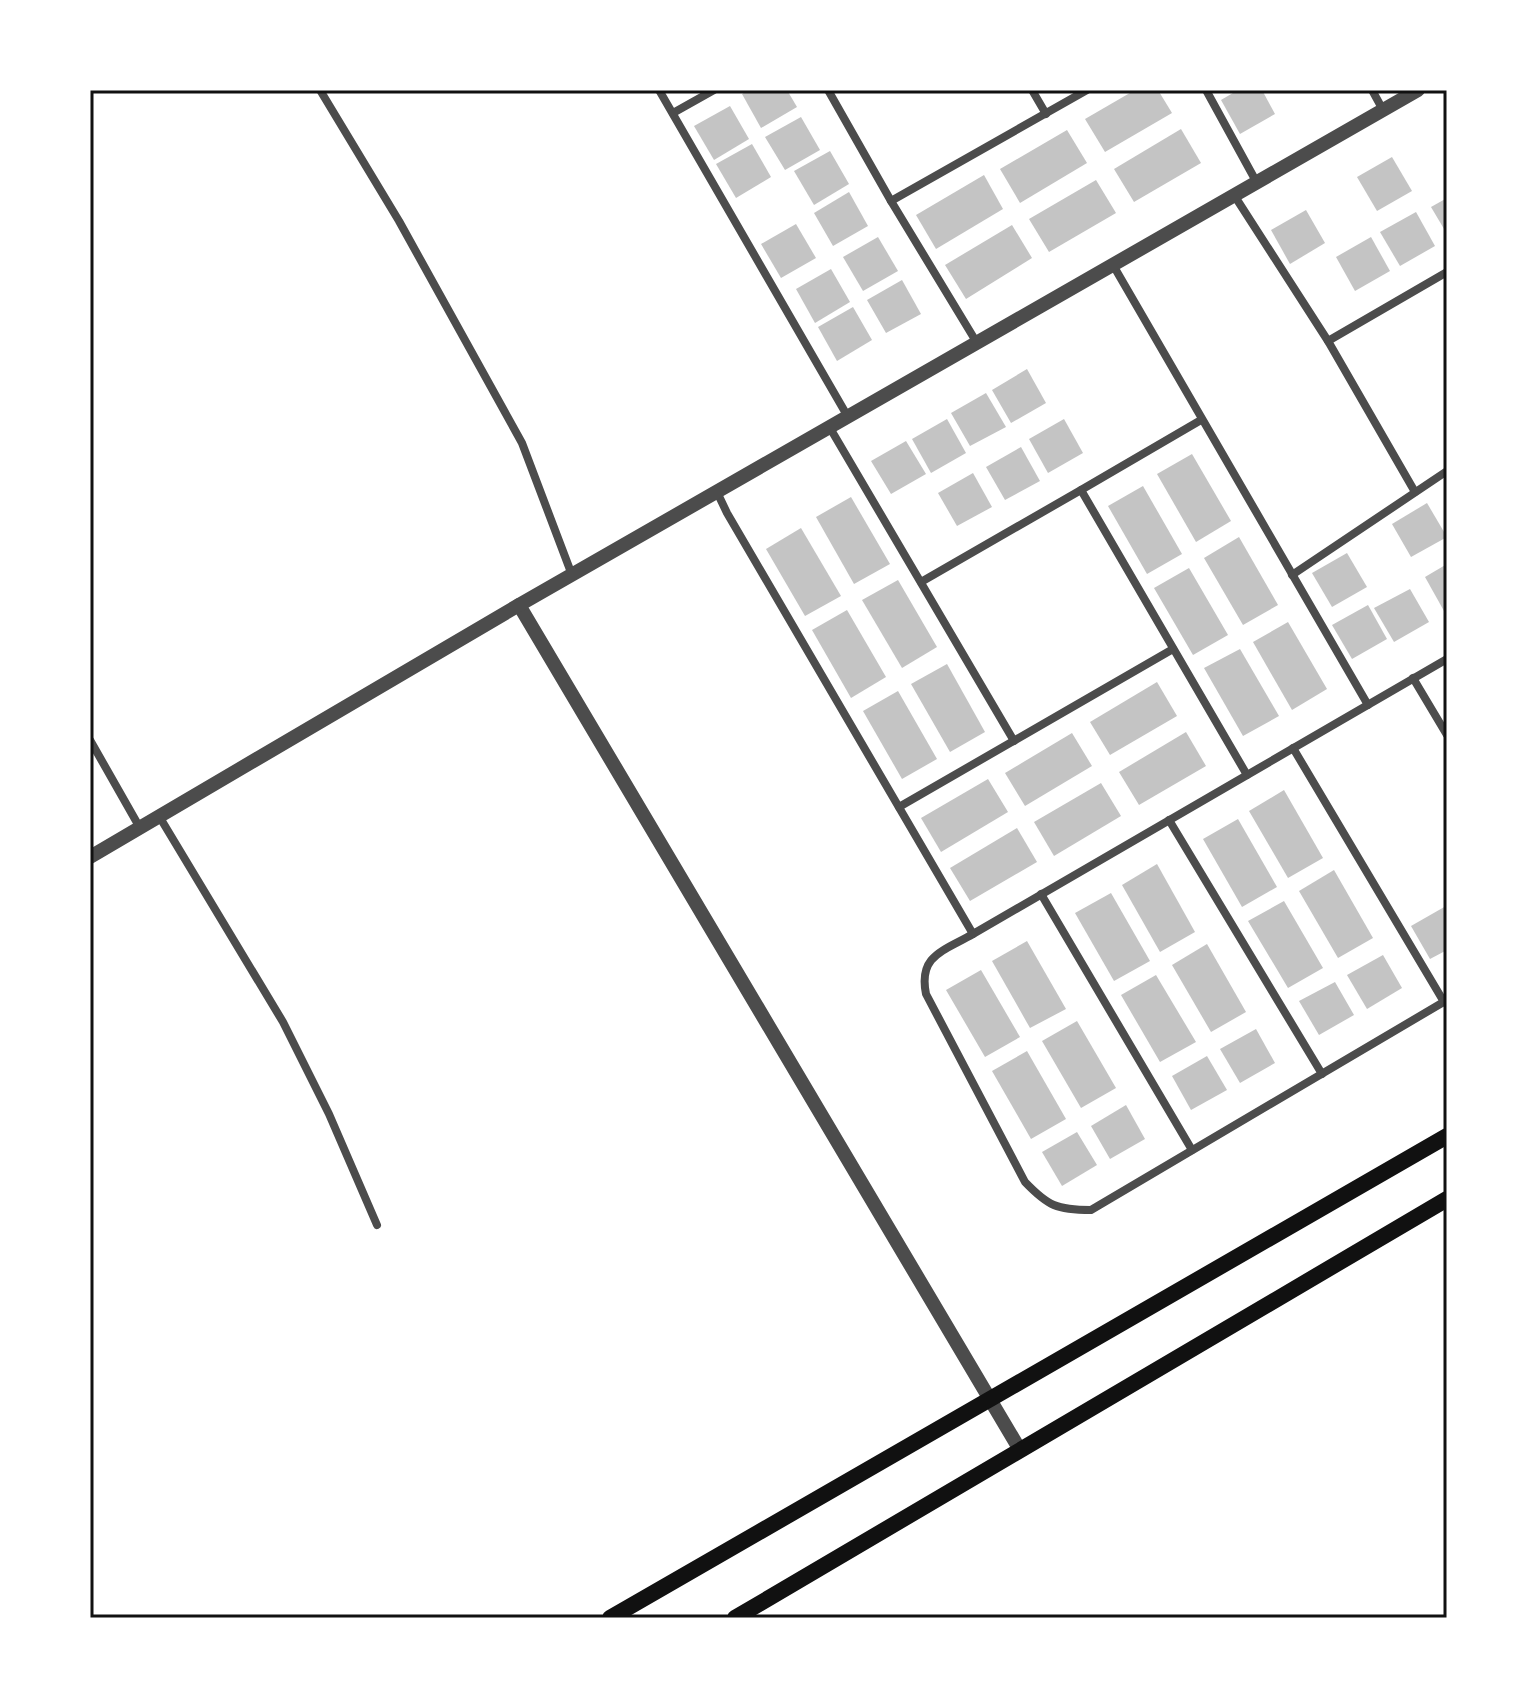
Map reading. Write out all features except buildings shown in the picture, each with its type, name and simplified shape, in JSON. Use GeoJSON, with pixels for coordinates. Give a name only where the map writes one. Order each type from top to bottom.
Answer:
{"type":"FeatureCollection","features":[{"type":"Feature","properties":{"kind":"main road"},"geometry":{"type":"LineString","coordinates":[[610,1618],[1447,1136]]}},
{"type":"Feature","properties":{"kind":"main road"},"geometry":{"type":"LineString","coordinates":[[735,1618],[1447,1199]]}},
{"type":"Feature","properties":{"kind":"street"},"geometry":{"type":"LineString","coordinates":[[320,90],[399,221],[522,443],[572,575]]}},
{"type":"Feature","properties":{"kind":"street"},"geometry":{"type":"LineString","coordinates":[[659,90],[848,417]]}},
{"type":"Feature","properties":{"kind":"street"},"geometry":{"type":"LineString","coordinates":[[673,113],[714,90]]}},
{"type":"Feature","properties":{"kind":"street"},"geometry":{"type":"LineString","coordinates":[[828,90],[977,343]]}},
{"type":"Feature","properties":{"kind":"street"},"geometry":{"type":"LineString","coordinates":[[1032,90],[1046,114]]}},
{"type":"Feature","properties":{"kind":"street"},"geometry":{"type":"LineString","coordinates":[[891,201],[1087,90]]}},
{"type":"Feature","properties":{"kind":"street"},"geometry":{"type":"LineString","coordinates":[[1206,90],[1257,183]]}},
{"type":"Feature","properties":{"kind":"street"},"geometry":{"type":"LineString","coordinates":[[1372,90],[1383,110]]}},
{"type":"Feature","properties":{"kind":"street"},"geometry":{"type":"LineString","coordinates":[[90,857],[519,605],[1418,90]]}},
{"type":"Feature","properties":{"kind":"street"},"geometry":{"type":"LineString","coordinates":[[1234,195],[1328,341],[1415,492]]}},
{"type":"Feature","properties":{"kind":"street"},"geometry":{"type":"LineString","coordinates":[[1113,265],[1368,705]]}},
{"type":"Feature","properties":{"kind":"street"},"geometry":{"type":"LineString","coordinates":[[1328,341],[1447,272]]}},
{"type":"Feature","properties":{"kind":"street"},"geometry":{"type":"LineString","coordinates":[[921,582],[1201,420]]}},
{"type":"Feature","properties":{"kind":"street"},"geometry":{"type":"LineString","coordinates":[[830,428],[1014,741]]}},
{"type":"Feature","properties":{"kind":"street"},"geometry":{"type":"LineString","coordinates":[[1292,575],[1447,471]]}},
{"type":"Feature","properties":{"kind":"street"},"geometry":{"type":"LineString","coordinates":[[1081,490],[1247,775]]}},
{"type":"Feature","properties":{"kind":"street"},"geometry":{"type":"LineString","coordinates":[[717,492],[973,934]]}},
{"type":"Feature","properties":{"kind":"street"},"geometry":{"type":"LineString","coordinates":[[519,605],[1020,1450]]}},
{"type":"Feature","properties":{"kind":"street"},"geometry":{"type":"LineString","coordinates":[[899,807],[1173,649]]}},
{"type":"Feature","properties":{"kind":"street"},"geometry":{"type":"LineString","coordinates":[[1293,748],[1446,1001],[1091,1210],[1061,1210],[1042,1199],[1025,1182],[926,994],[923,979],[925,966],[936,956],[1041,894],[1413,678],[1447,659]]}},
{"type":"Feature","properties":{"kind":"street"},"geometry":{"type":"LineString","coordinates":[[1413,678],[1447,735]]}},
{"type":"Feature","properties":{"kind":"street"},"geometry":{"type":"LineString","coordinates":[[90,740],[140,828]]}},
{"type":"Feature","properties":{"kind":"street"},"geometry":{"type":"LineString","coordinates":[[159,816],[283,1022],[329,1114],[377,1225]]}},
{"type":"Feature","properties":{"kind":"street"},"geometry":{"type":"LineString","coordinates":[[1169,820],[1322,1074]]}},
{"type":"Feature","properties":{"kind":"street"},"geometry":{"type":"LineString","coordinates":[[1041,894],[1192,1150]]}}]}
